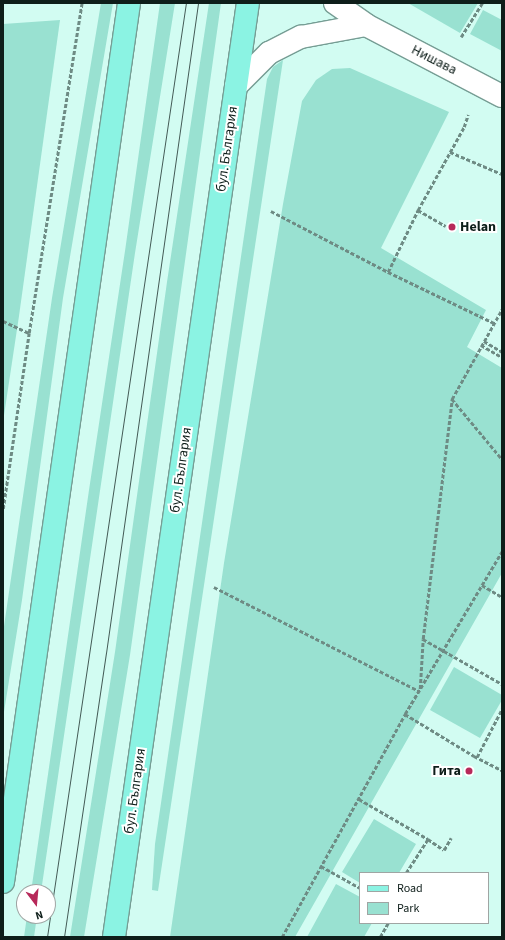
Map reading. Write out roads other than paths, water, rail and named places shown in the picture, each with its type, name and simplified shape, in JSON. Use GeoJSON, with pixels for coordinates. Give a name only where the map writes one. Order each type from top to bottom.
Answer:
{"type":"FeatureCollection","features":[{"type":"Feature","properties":{"kind":"main road"},"geometry":{"type":"LineString","coordinates":[[3,882],[129,3]]}},
{"type":"Feature","properties":{"kind":"main road","name":"бул. България"},"geometry":{"type":"LineString","coordinates":[[114,937],[248,3]]}},
{"type":"Feature","properties":{"kind":"street","name":"Нишава"},"geometry":{"type":"LineString","coordinates":[[335,3],[366,25],[502,96]]}},
{"type":"Feature","properties":{"kind":"street"},"geometry":{"type":"LineString","coordinates":[[236,86],[269,53],[301,37],[366,25]]}},
{"type":"Feature","properties":{"kind":"tram line"},"geometry":{"type":"LineString","coordinates":[[47,937],[186,3]]}},
{"type":"Feature","properties":{"kind":"tram line"},"geometry":{"type":"LineString","coordinates":[[64,937],[106,653],[198,3]]}},
{"type":"Feature","properties":{"kind":"place","name":"Helan"},"geometry":{"type":"Point","coordinates":[452,227]}},
{"type":"Feature","properties":{"kind":"place","name":"Гита"},"geometry":{"type":"Point","coordinates":[469,771]}}]}
